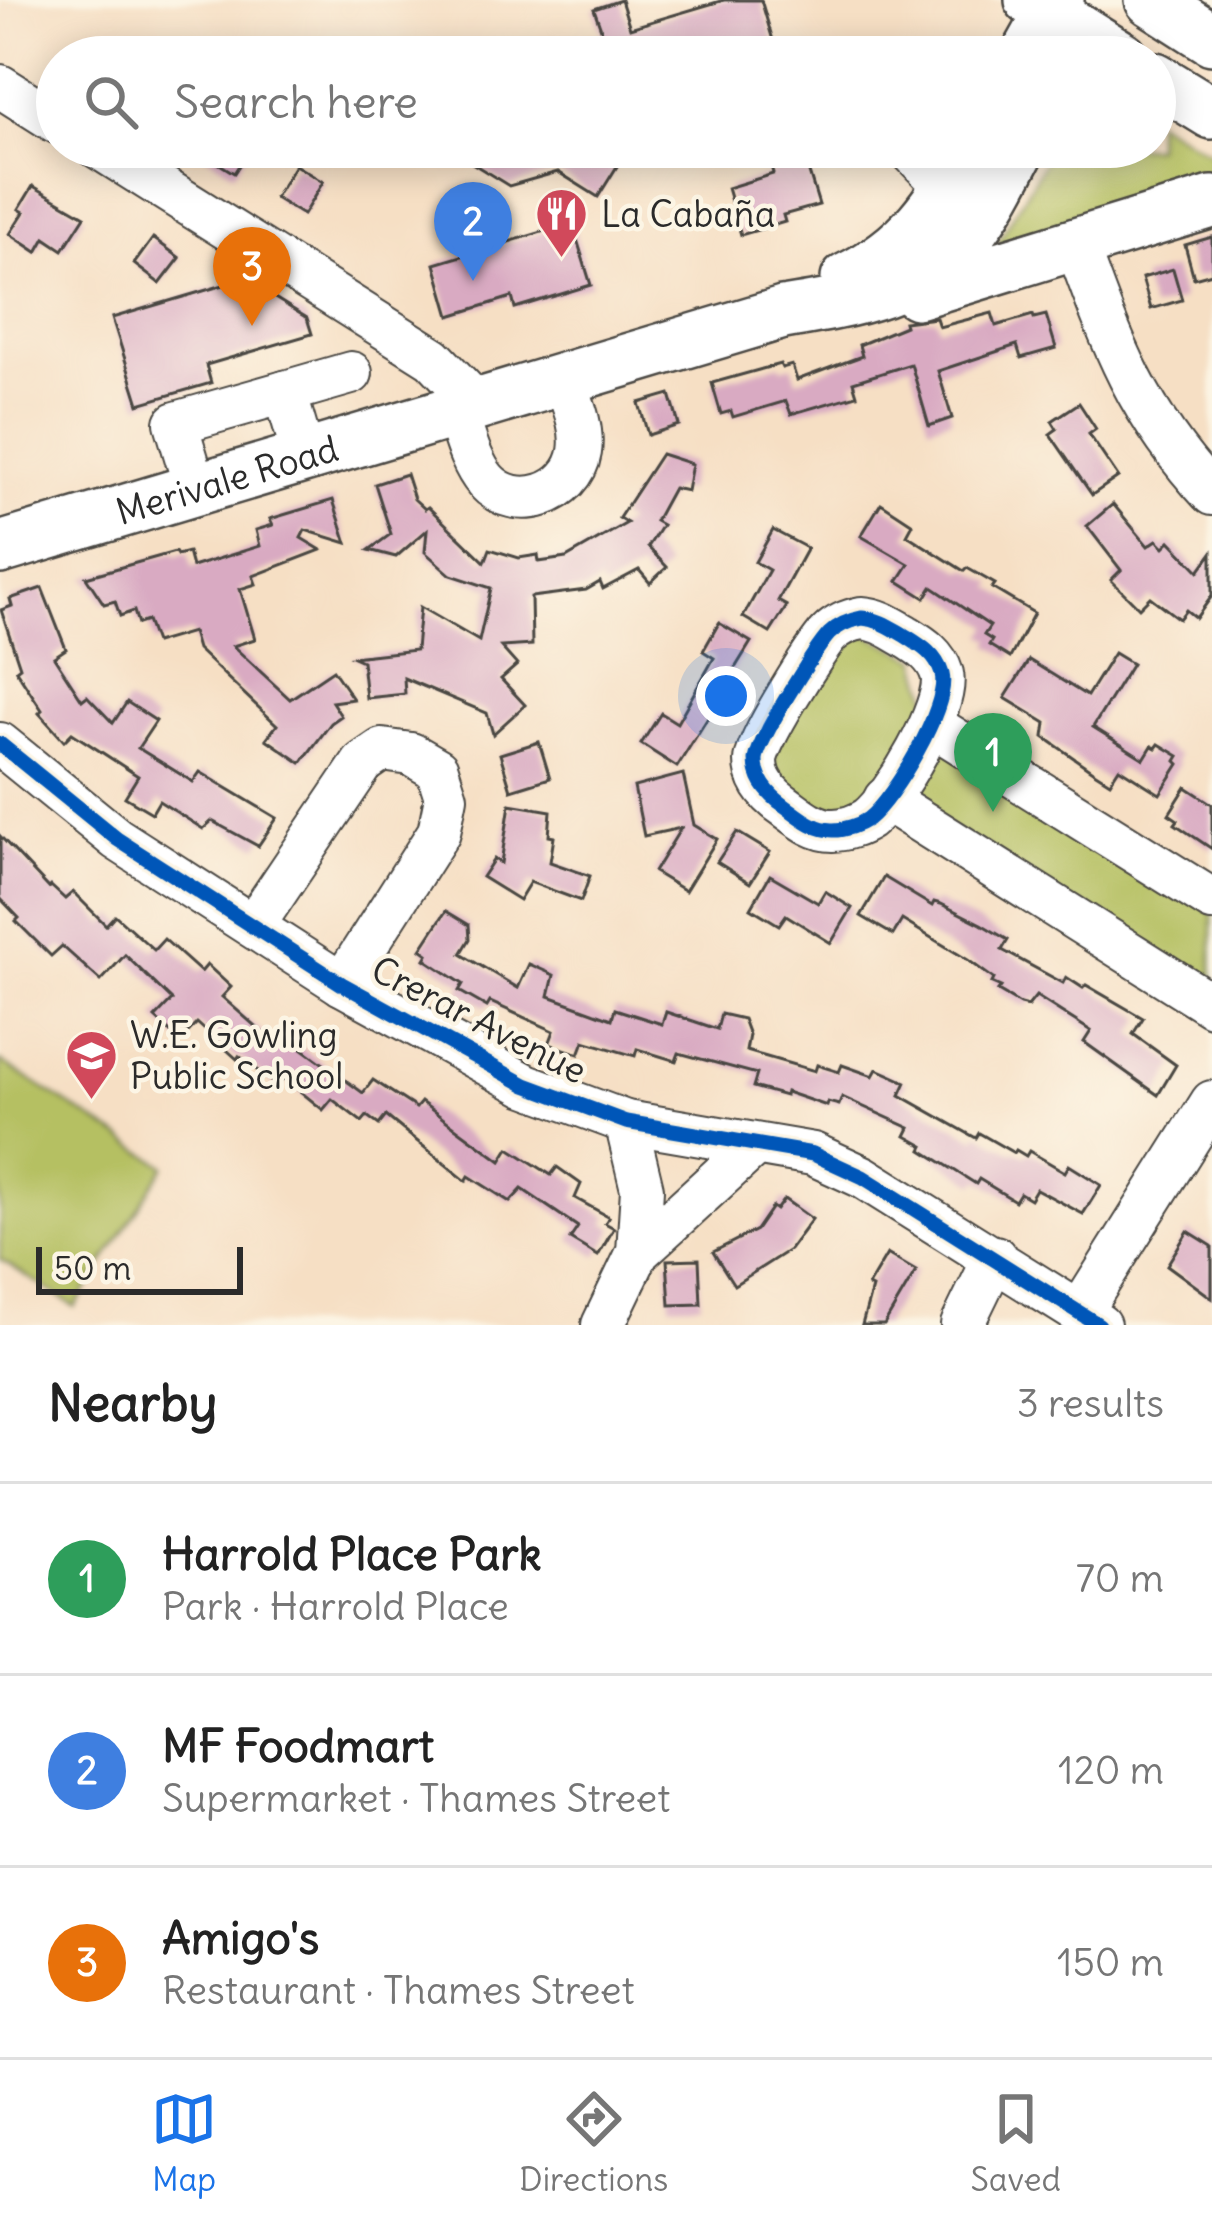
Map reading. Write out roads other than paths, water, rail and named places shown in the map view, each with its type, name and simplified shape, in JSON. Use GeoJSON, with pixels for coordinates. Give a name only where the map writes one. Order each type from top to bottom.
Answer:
{"type":"FeatureCollection","features":[{"type":"Feature","properties":{"kind":"main road"},"geometry":{"type":"LineString","coordinates":[[1151,0],[1212,39]]}},
{"type":"Feature","properties":{"kind":"main road"},"geometry":{"type":"LineString","coordinates":[[1176,90],[1212,113]]}},
{"type":"Feature","properties":{"kind":"main road","name":"Merivale Road"},"geometry":{"type":"LineString","coordinates":[[783,314],[892,254],[960,168]]}},
{"type":"Feature","properties":{"kind":"main road","name":"Merivale Road"},"geometry":{"type":"LineString","coordinates":[[0,548],[783,314],[850,302],[908,282],[956,249],[1009,168]]}},
{"type":"Feature","properties":{"kind":"main road"},"geometry":{"type":"LineString","coordinates":[[850,302],[921,293],[1212,202]]}},
{"type":"Feature","properties":{"kind":"street"},"geometry":{"type":"LineString","coordinates":[[0,86],[36,109]]}},
{"type":"Feature","properties":{"kind":"street"},"geometry":{"type":"LineString","coordinates":[[131,168],[433,358],[467,409],[472,455],[488,483],[511,497],[539,496],[565,484],[579,457],[578,422],[564,379]]}},
{"type":"Feature","properties":{"kind":"street"},"geometry":{"type":"LineString","coordinates":[[1076,244],[1109,335],[1142,406],[1212,494]]}},
{"type":"Feature","properties":{"kind":"street"},"geometry":{"type":"LineString","coordinates":[[196,490],[176,423],[351,373]]}},
{"type":"Feature","properties":{"kind":"street"},"geometry":{"type":"LineString","coordinates":[[285,392],[304,458]]}},
{"type":"Feature","properties":{"kind":"street"},"geometry":{"type":"LineString","coordinates":[[874,618],[926,649],[941,672],[943,685],[932,724],[885,799],[870,818],[852,827],[815,826],[771,796],[759,774],[758,748],[828,634],[850,620],[874,618]]}},
{"type":"Feature","properties":{"kind":"street"},"geometry":{"type":"LineString","coordinates":[[932,724],[1212,900]]}},
{"type":"Feature","properties":{"kind":"street","name":"Crerar Avenue"},"geometry":{"type":"LineString","coordinates":[[0,744],[117,839],[342,984],[526,1085],[626,1122],[813,1154],[863,1177],[1090,1319]]}},
{"type":"Feature","properties":{"kind":"street","name":"Crerar Avenue"},"geometry":{"type":"LineString","coordinates":[[253,926],[363,763],[382,750],[411,754],[437,770],[446,797],[440,832],[342,984]]}},
{"type":"Feature","properties":{"kind":"street"},"geometry":{"type":"LineString","coordinates":[[885,799],[1212,1005]]}},
{"type":"Feature","properties":{"kind":"street"},"geometry":{"type":"LineString","coordinates":[[1090,1319],[1212,1102]]}},
{"type":"Feature","properties":{"kind":"street"},"geometry":{"type":"LineString","coordinates":[[626,1122],[642,1189],[638,1252]]}},
{"type":"Feature","properties":{"kind":"street"},"geometry":{"type":"LineString","coordinates":[[603,1325],[638,1252],[754,1146]]}},
{"type":"Feature","properties":{"kind":"street"},"geometry":{"type":"LineString","coordinates":[[962,1325],[995,1257]]}},
{"type":"Feature","properties":{"kind":"place","name":"La Cabaña"},"geometry":{"type":"Point","coordinates":[562,260]}},
{"type":"Feature","properties":{"kind":"place","name":"MF Foodmart"},"geometry":{"type":"Point","coordinates":[473,281]}},
{"type":"Feature","properties":{"kind":"place","name":"Amigo's"},"geometry":{"type":"Point","coordinates":[252,326]}},
{"type":"Feature","properties":{"kind":"place","name":"Harrold Place Park"},"geometry":{"type":"Point","coordinates":[993,812]}},
{"type":"Feature","properties":{"kind":"place","name":"W.E. Gowling Public School"},"geometry":{"type":"Point","coordinates":[91,1102]}}]}
